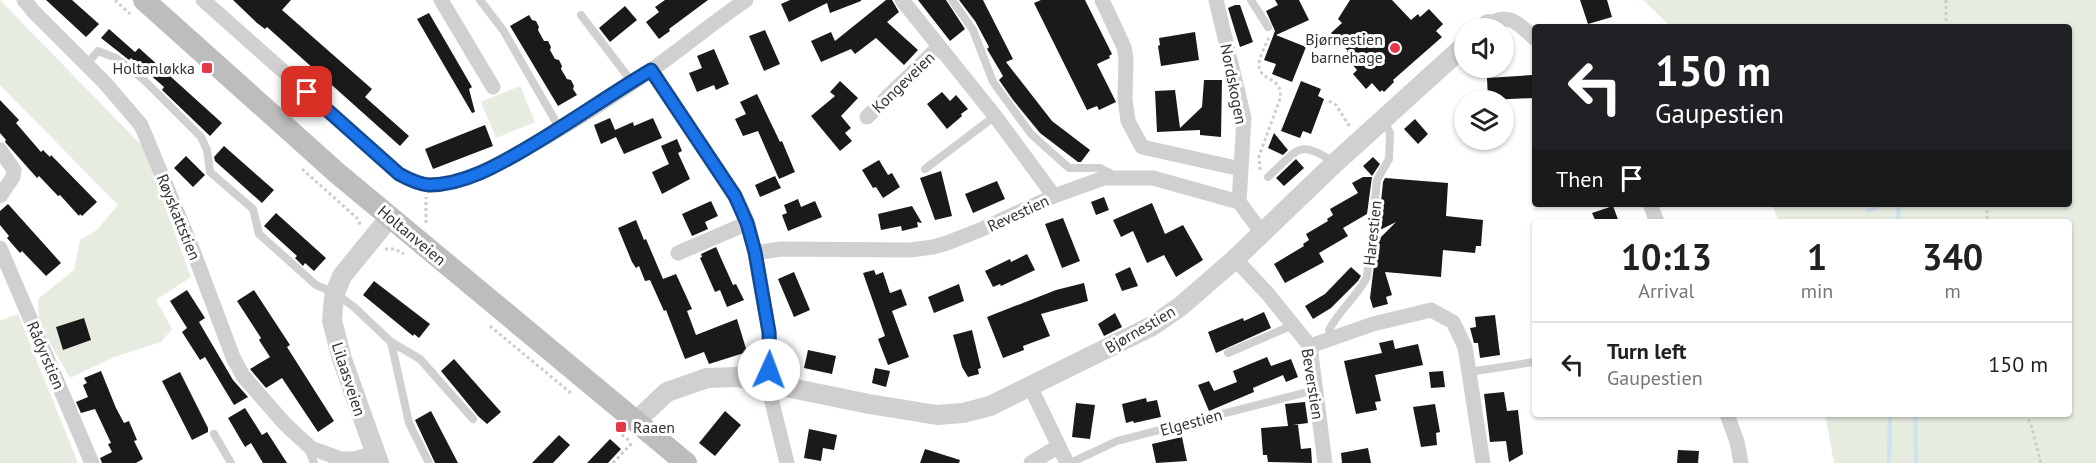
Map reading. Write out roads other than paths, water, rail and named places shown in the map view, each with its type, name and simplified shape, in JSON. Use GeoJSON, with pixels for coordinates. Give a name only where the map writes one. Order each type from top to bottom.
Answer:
{"type":"FeatureCollection","features":[{"type":"Feature","properties":{"kind":"main road","name":"Holtanveien"},"geometry":{"type":"LineString","coordinates":[[155,4],[287,129],[634,432],[686,463]]}},
{"type":"Feature","properties":{"kind":"street","name":"Røyskattstien"},"geometry":{"type":"LineString","coordinates":[[24,0],[87,64],[141,125],[192,248],[233,357],[243,376],[313,455],[341,459],[377,458]]}},
{"type":"Feature","properties":{"kind":"street"},"geometry":{"type":"LineString","coordinates":[[203,0],[399,174],[426,185],[458,180],[477,174],[560,129],[651,70],[741,1]]}},
{"type":"Feature","properties":{"kind":"street"},"geometry":{"type":"LineString","coordinates":[[441,0],[493,87]]}},
{"type":"Feature","properties":{"kind":"street","name":"Kongeveien"},"geometry":{"type":"LineString","coordinates":[[902,0],[995,116],[1054,196]]}},
{"type":"Feature","properties":{"kind":"street"},"geometry":{"type":"LineString","coordinates":[[1102,0],[1124,48],[1128,121],[1142,147],[1241,169]]}},
{"type":"Feature","properties":{"kind":"street","name":"Nordskogen"},"geometry":{"type":"LineString","coordinates":[[1216,0],[1244,118],[1239,202]]}},
{"type":"Feature","properties":{"kind":"street"},"geometry":{"type":"LineString","coordinates":[[1514,21],[1532,36]]}},
{"type":"Feature","properties":{"kind":"street","name":"Kongeveien"},"geometry":{"type":"LineString","coordinates":[[867,117],[939,47]]}},
{"type":"Feature","properties":{"kind":"street","name":"Bjørnestien"},"geometry":{"type":"LineString","coordinates":[[634,432],[667,392],[707,378],[737,377],[870,404],[938,415],[963,413],[990,406],[1152,327],[1181,306],[1235,259],[1335,163],[1454,55]]}},
{"type":"Feature","properties":{"kind":"street"},"geometry":{"type":"LineString","coordinates":[[651,70],[735,196],[747,223],[755,252],[769,332],[770,358],[767,382],[787,463]]}},
{"type":"Feature","properties":{"kind":"street"},"geometry":{"type":"LineString","coordinates":[[0,150],[14,170],[13,177],[0,195]]}},
{"type":"Feature","properties":{"kind":"street","name":"Revestien"},"geometry":{"type":"LineString","coordinates":[[755,252],[781,249],[910,250],[933,247],[1007,219],[1054,196],[1104,178],[1153,178],[1239,202]]}},
{"type":"Feature","properties":{"kind":"street"},"geometry":{"type":"LineString","coordinates":[[1239,202],[1262,233]]}},
{"type":"Feature","properties":{"kind":"street","name":"Lilaasveien"},"geometry":{"type":"LineString","coordinates":[[377,458],[335,338],[332,321],[335,293],[342,276],[390,217]]}},
{"type":"Feature","properties":{"kind":"street"},"geometry":{"type":"LineString","coordinates":[[678,253],[747,223]]}},
{"type":"Feature","properties":{"kind":"street","name":"Rådyrstien"},"geometry":{"type":"LineString","coordinates":[[0,248],[92,463]]}},
{"type":"Feature","properties":{"kind":"street","name":"Beverstien"},"geometry":{"type":"LineString","coordinates":[[1235,259],[1267,293],[1310,346],[1325,463]]}},
{"type":"Feature","properties":{"kind":"street"},"geometry":{"type":"LineString","coordinates":[[1310,346],[1373,324],[1431,310],[1453,322],[1465,347],[1483,463]]}},
{"type":"Feature","properties":{"kind":"street","name":"Elgestien"},"geometry":{"type":"LineString","coordinates":[[1030,386],[1069,463]]}},
{"type":"Feature","properties":{"kind":"street"},"geometry":{"type":"LineString","coordinates":[[1728,417],[1737,442],[1741,463]]}},
{"type":"Feature","properties":{"kind":"street"},"geometry":{"type":"LineString","coordinates":[[1030,463],[1059,446]]}},
{"type":"Feature","properties":{"kind":"lane"},"geometry":{"type":"LineString","coordinates":[[480,0],[503,30],[560,129]]}},
{"type":"Feature","properties":{"kind":"lane"},"geometry":{"type":"LineString","coordinates":[[952,0],[973,30],[993,82],[1031,134],[1069,168],[1100,168],[1119,178]]}},
{"type":"Feature","properties":{"kind":"lane"},"geometry":{"type":"LineString","coordinates":[[1251,0],[1268,27]]}},
{"type":"Feature","properties":{"kind":"lane"},"geometry":{"type":"LineString","coordinates":[[581,15],[632,82]]}},
{"type":"Feature","properties":{"kind":"lane"},"geometry":{"type":"LineString","coordinates":[[87,64],[98,51],[116,58],[143,79],[201,137],[207,150],[210,172],[253,209],[259,234],[316,285],[335,293],[354,307],[391,342],[420,359],[473,419]]}},
{"type":"Feature","properties":{"kind":"lane"},"geometry":{"type":"LineString","coordinates":[[925,169],[995,116]]}},
{"type":"Feature","properties":{"kind":"lane","name":"Harestien"},"geometry":{"type":"LineString","coordinates":[[1332,338],[1329,330],[1336,315],[1367,278],[1377,180],[1389,159],[1390,133],[1383,119]]}},
{"type":"Feature","properties":{"kind":"lane"},"geometry":{"type":"LineString","coordinates":[[1268,177],[1302,148],[1311,148],[1335,163]]}},
{"type":"Feature","properties":{"kind":"lane"},"geometry":{"type":"LineString","coordinates":[[1228,353],[1293,325]]}},
{"type":"Feature","properties":{"kind":"lane"},"geometry":{"type":"LineString","coordinates":[[391,342],[409,423],[429,463]]}},
{"type":"Feature","properties":{"kind":"lane"},"geometry":{"type":"LineString","coordinates":[[1469,372],[1532,362]]}},
{"type":"Feature","properties":{"kind":"lane","name":"Elgestien"},"geometry":{"type":"LineString","coordinates":[[1069,463],[1117,441],[1315,390]]}},
{"type":"Feature","properties":{"kind":"lane"},"geometry":{"type":"LineString","coordinates":[[214,434],[231,463]]}},
{"type":"Feature","properties":{"kind":"waterway"},"geometry":{"type":"LineString","coordinates":[[1868,211],[1877,207]]}},
{"type":"Feature","properties":{"kind":"waterway"},"geometry":{"type":"LineString","coordinates":[[1898,219],[1899,207]]}},
{"type":"Feature","properties":{"kind":"waterway"},"geometry":{"type":"LineString","coordinates":[[1889,463],[1890,417]]}},
{"type":"Feature","properties":{"kind":"waterway"},"geometry":{"type":"LineString","coordinates":[[1915,417],[1916,463]]}},
{"type":"Feature","properties":{"kind":"place","name":"Bjørnestien barnehage"},"geometry":{"type":"Point","coordinates":[1395,48]}},
{"type":"Feature","properties":{"kind":"place","name":"Holtanløkka"},"geometry":{"type":"Point","coordinates":[207,68]}},
{"type":"Feature","properties":{"kind":"place","name":"Raaen"},"geometry":{"type":"Point","coordinates":[621,427]}}]}
